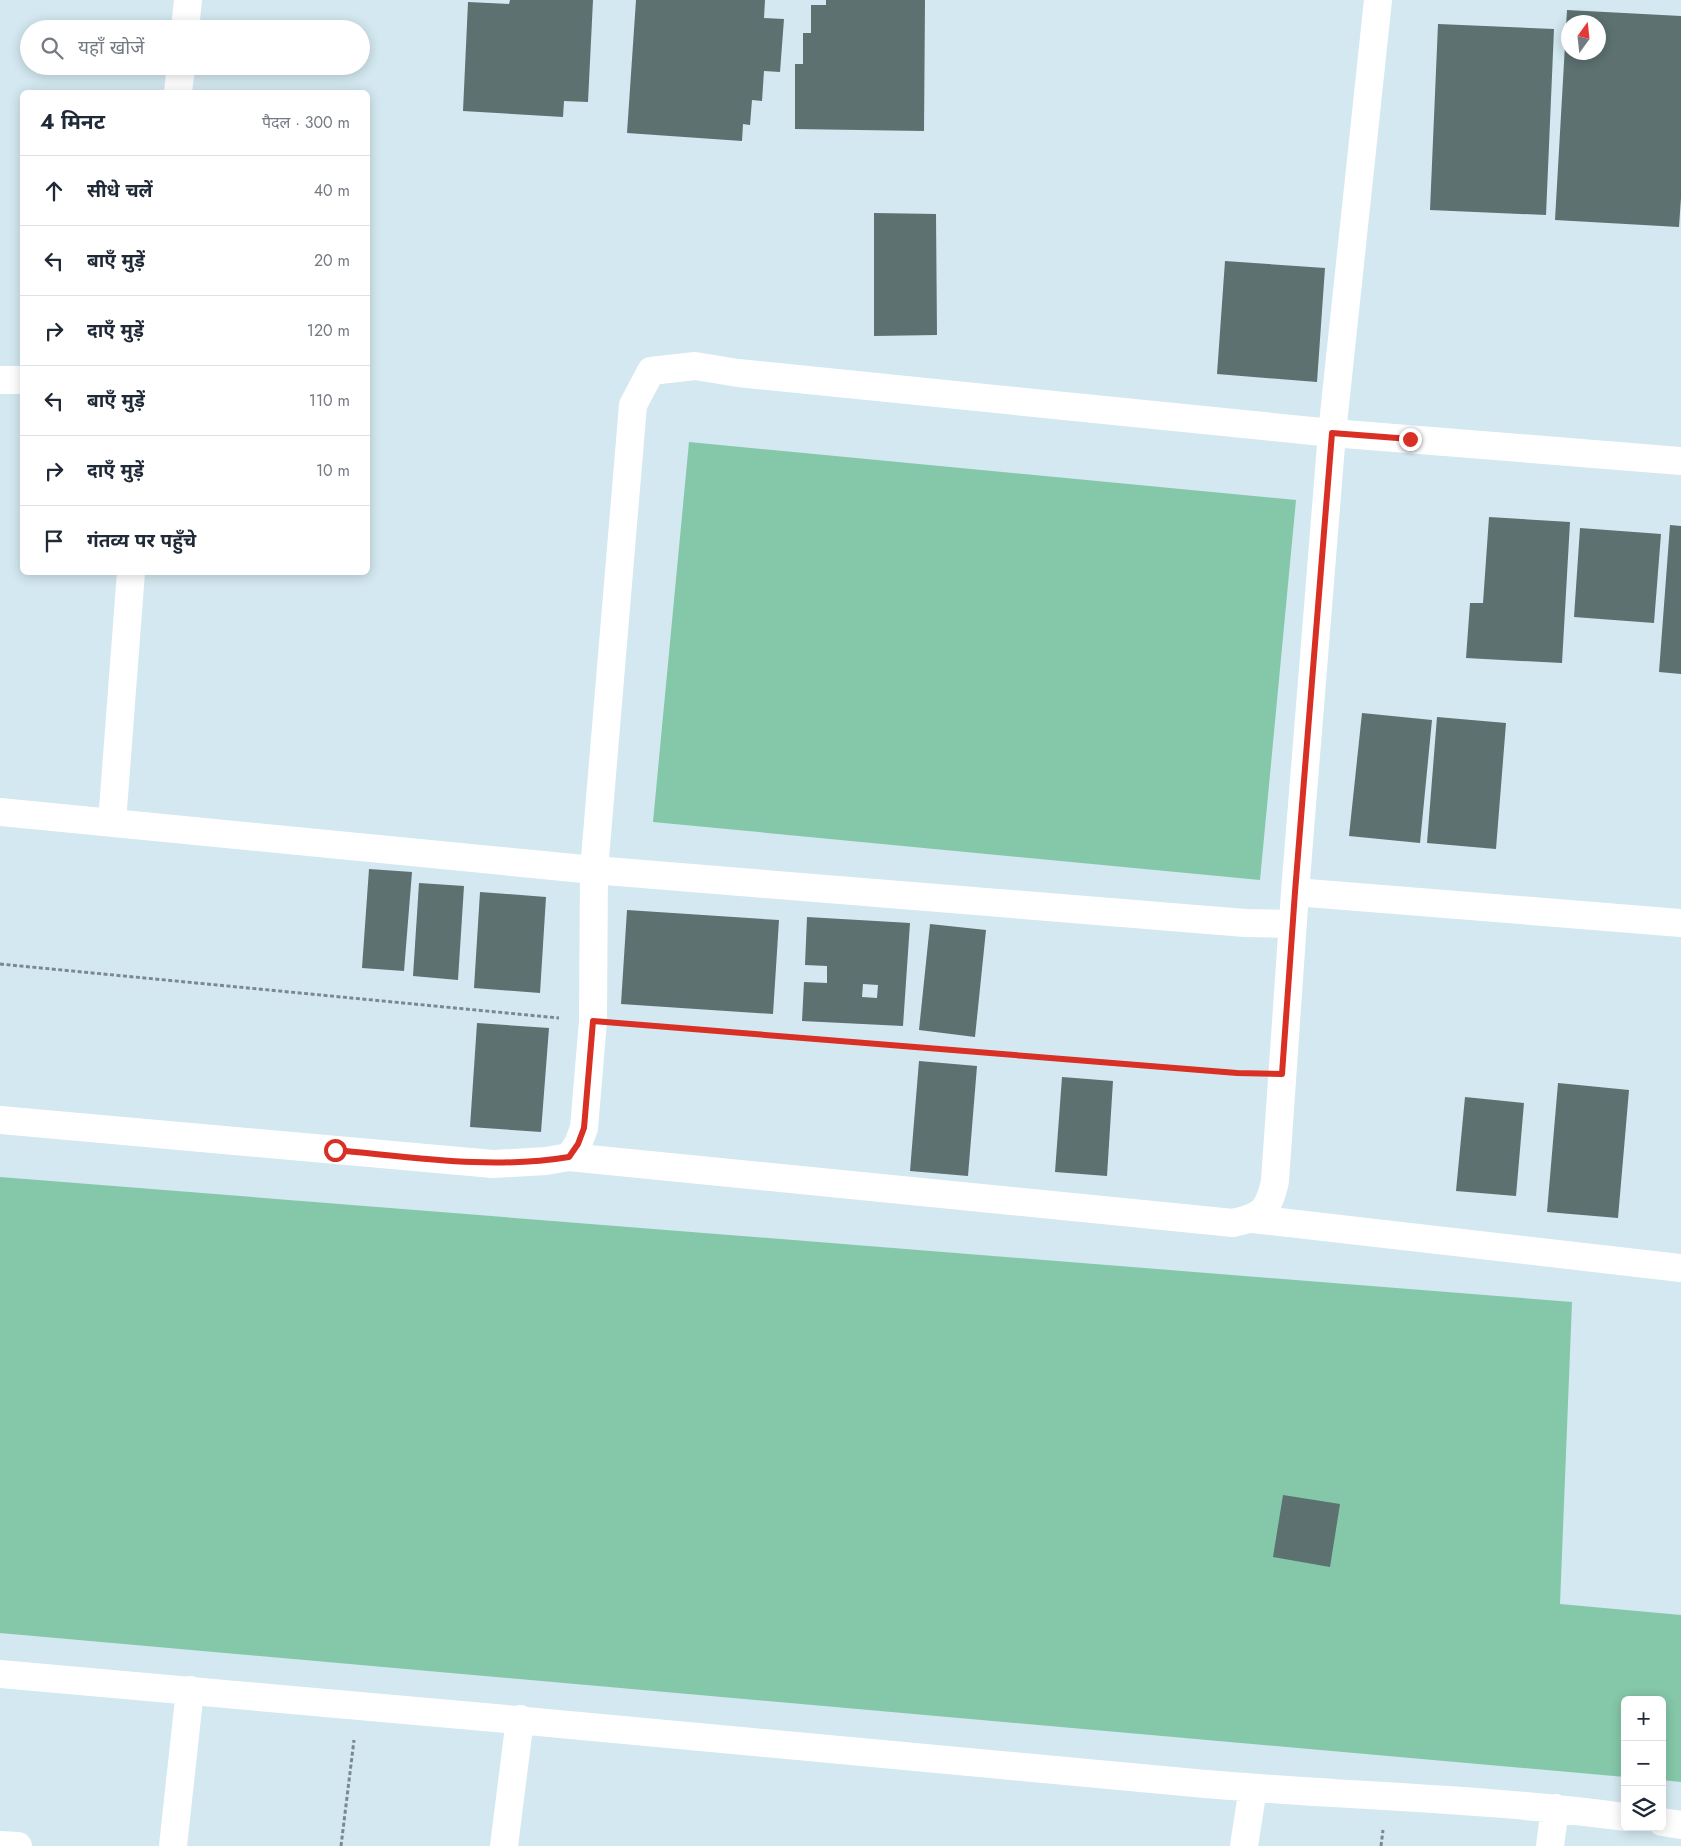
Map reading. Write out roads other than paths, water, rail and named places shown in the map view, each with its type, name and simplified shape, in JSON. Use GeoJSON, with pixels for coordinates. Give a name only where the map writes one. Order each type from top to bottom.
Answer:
{"type":"FeatureCollection","features":[{"type":"Feature","properties":{"kind":"street"},"geometry":{"type":"LineString","coordinates":[[186,20],[188,0]]}},
{"type":"Feature","properties":{"kind":"street"},"geometry":{"type":"LineString","coordinates":[[1253,1219],[1264,1209],[1272,1196],[1275,1181],[1295,892],[1332,433],[1378,0]]}},
{"type":"Feature","properties":{"kind":"street"},"geometry":{"type":"LineString","coordinates":[[178,90],[180,75]]}},
{"type":"Feature","properties":{"kind":"street"},"geometry":{"type":"LineString","coordinates":[[569,1157],[578,1144],[584,1128],[593,1021],[594,870],[633,405],[651,371],[695,366],[1332,433],[1681,461]]}},
{"type":"Feature","properties":{"kind":"street"},"geometry":{"type":"LineString","coordinates":[[0,380],[20,380]]}},
{"type":"Feature","properties":{"kind":"street"},"geometry":{"type":"LineString","coordinates":[[112,822],[131,575]]}},
{"type":"Feature","properties":{"kind":"street"},"geometry":{"type":"LineString","coordinates":[[0,812],[594,870],[1235,922],[1293,924]]}},
{"type":"Feature","properties":{"kind":"street"},"geometry":{"type":"LineString","coordinates":[[1295,892],[1681,922]]}},
{"type":"Feature","properties":{"kind":"street"},"geometry":{"type":"LineString","coordinates":[[0,1120],[493,1164],[546,1161],[569,1157],[1233,1223],[1253,1219],[1681,1268]]}},
{"type":"Feature","properties":{"kind":"street"},"geometry":{"type":"LineString","coordinates":[[0,1674],[359,1704],[1253,1788],[1555,1808],[1621,1816]]}},
{"type":"Feature","properties":{"kind":"street"},"geometry":{"type":"LineString","coordinates":[[173,1846],[190,1690]]}},
{"type":"Feature","properties":{"kind":"street"},"geometry":{"type":"LineString","coordinates":[[504,1846],[520,1719]]}},
{"type":"Feature","properties":{"kind":"street"},"geometry":{"type":"LineString","coordinates":[[1244,1846],[1253,1788]]}},
{"type":"Feature","properties":{"kind":"street"},"geometry":{"type":"LineString","coordinates":[[1550,1846],[1555,1808]]}},
{"type":"Feature","properties":{"kind":"street"},"geometry":{"type":"LineString","coordinates":[[1666,1823],[1681,1825]]}},
{"type":"Feature","properties":{"kind":"street"},"geometry":{"type":"LineString","coordinates":[[0,1845],[18,1846]]}}]}
